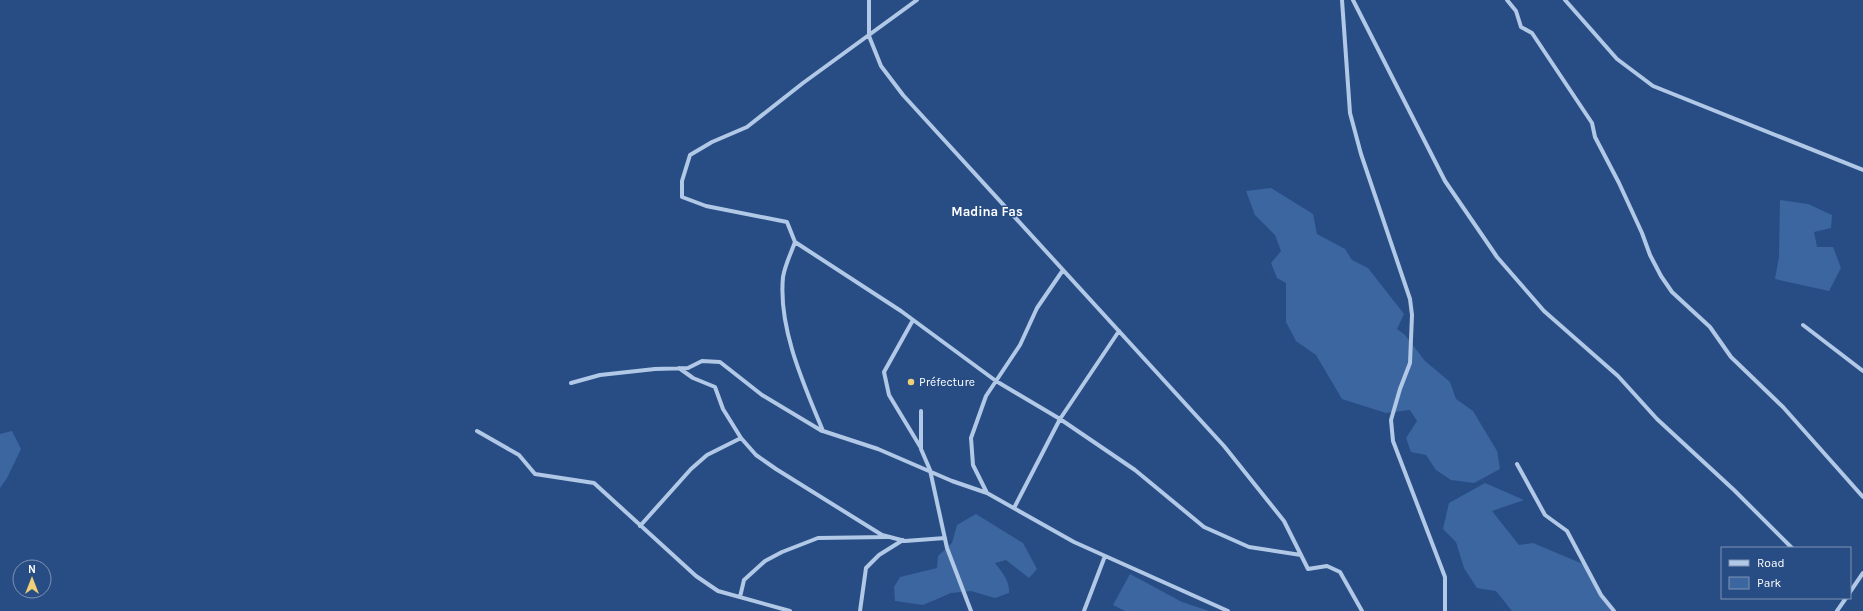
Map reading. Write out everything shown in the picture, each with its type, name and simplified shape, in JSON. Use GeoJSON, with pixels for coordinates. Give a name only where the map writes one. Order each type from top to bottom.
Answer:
{"type":"FeatureCollection","features":[{"type":"Feature","properties":{"kind":"street"},"geometry":{"type":"LineString","coordinates":[[869,0],[869,36],[881,66],[903,95],[1224,446],[1284,521],[1308,569],[1327,566],[1340,572],[1362,611]]}},
{"type":"Feature","properties":{"kind":"street"},"geometry":{"type":"LineString","coordinates":[[917,0],[803,83],[747,127],[712,142],[690,155],[682,181],[682,197],[706,206],[786,222],[795,242],[912,320],[996,381],[1060,418],[1135,470],[1204,526],[1249,547],[1301,555]]}},
{"type":"Feature","properties":{"kind":"street"},"geometry":{"type":"LineString","coordinates":[[1342,0],[1350,113],[1361,154],[1410,299],[1412,315],[1410,363],[1391,420],[1393,441],[1446,576],[1445,611]]}},
{"type":"Feature","properties":{"kind":"street"},"geometry":{"type":"LineString","coordinates":[[1353,0],[1445,181],[1497,257],[1544,311],[1618,376],[1657,419],[1734,490],[1791,547]]}},
{"type":"Feature","properties":{"kind":"street"},"geometry":{"type":"LineString","coordinates":[[1507,0],[1516,11],[1521,27],[1532,33],[1592,123],[1595,137],[1619,183],[1642,233],[1650,255],[1661,276],[1672,292],[1710,327],[1731,356],[1783,407],[1863,497]]}},
{"type":"Feature","properties":{"kind":"street"},"geometry":{"type":"LineString","coordinates":[[1565,0],[1617,59],[1653,86],[1863,170]]}},
{"type":"Feature","properties":{"kind":"street"},"geometry":{"type":"LineString","coordinates":[[795,242],[784,276],[784,296],[790,345],[823,431]]}},
{"type":"Feature","properties":{"kind":"street"},"geometry":{"type":"LineString","coordinates":[[987,493],[972,465],[971,438],[986,396],[1020,345],[1037,308],[1063,270]]}},
{"type":"Feature","properties":{"kind":"street"},"geometry":{"type":"LineString","coordinates":[[912,320],[884,372],[889,395],[921,449],[930,470],[945,538],[971,611]]}},
{"type":"Feature","properties":{"kind":"street"},"geometry":{"type":"LineString","coordinates":[[1804,325],[1863,371]]}},
{"type":"Feature","properties":{"kind":"street"},"geometry":{"type":"LineString","coordinates":[[1014,508],[1060,418],[1119,331]]}},
{"type":"Feature","properties":{"kind":"street"},"geometry":{"type":"LineString","coordinates":[[571,383],[600,375],[688,368],[702,361],[720,362],[762,395],[823,431],[878,449],[930,470],[952,481],[987,493],[1074,542],[1228,611]]}},
{"type":"Feature","properties":{"kind":"street"},"geometry":{"type":"LineString","coordinates":[[679,368],[693,378],[715,387],[723,409],[741,438],[756,455],[882,535],[903,540],[945,538]]}},
{"type":"Feature","properties":{"kind":"street"},"geometry":{"type":"LineString","coordinates":[[921,411],[921,449]]}},
{"type":"Feature","properties":{"kind":"street"},"geometry":{"type":"LineString","coordinates":[[477,431],[519,455],[535,474],[594,484],[696,576],[718,591],[790,611]]}},
{"type":"Feature","properties":{"kind":"street"},"geometry":{"type":"LineString","coordinates":[[640,526],[691,469],[707,455],[741,438]]}},
{"type":"Feature","properties":{"kind":"street"},"geometry":{"type":"LineString","coordinates":[[1517,464],[1545,515],[1567,531],[1601,595],[1614,611]]}},
{"type":"Feature","properties":{"kind":"street"},"geometry":{"type":"LineString","coordinates":[[740,597],[744,580],[765,561],[782,552],[818,538],[890,537]]}},
{"type":"Feature","properties":{"kind":"street"},"geometry":{"type":"LineString","coordinates":[[860,611],[866,568],[879,555],[903,540]]}},
{"type":"Feature","properties":{"kind":"street"},"geometry":{"type":"LineString","coordinates":[[1084,611],[1105,556]]}},
{"type":"Feature","properties":{"kind":"street"},"geometry":{"type":"LineString","coordinates":[[1851,591],[1863,573]]}},
{"type":"Feature","properties":{"kind":"street"},"geometry":{"type":"LineString","coordinates":[[1837,611],[1844,599]]}},
{"type":"Feature","properties":{"kind":"green space"},"geometry":{"type":"Polygon","coordinates":[[[1271,188],[1313,214],[1317,234],[1345,249],[1352,260],[1368,268],[1404,314],[1397,329],[1405,335],[1425,361],[1450,382],[1456,399],[1473,411],[1497,451],[1500,469],[1474,483],[1451,480],[1436,470],[1426,455],[1411,452],[1406,438],[1417,421],[1410,410],[1386,413],[1342,399],[1316,355],[1296,341],[1286,322],[1286,283],[1277,278],[1271,263],[1281,251],[1275,235],[1255,215],[1246,191],[1271,188]]]}},
{"type":"Feature","properties":{"kind":"green space"},"geometry":{"type":"Polygon","coordinates":[[[1780,200],[1808,204],[1832,215],[1831,228],[1814,232],[1817,247],[1833,247],[1841,268],[1829,291],[1775,279],[1779,257],[1780,200]]]}},
{"type":"Feature","properties":{"kind":"green space"},"geometry":{"type":"Polygon","coordinates":[[[12,431],[21,449],[7,478],[0,488],[0,434],[12,431]]]}},
{"type":"Feature","properties":{"kind":"green space"},"geometry":{"type":"Polygon","coordinates":[[[1485,483],[1524,500],[1492,511],[1519,545],[1533,543],[1583,564],[1611,611],[1512,611],[1496,591],[1477,588],[1464,568],[1456,542],[1443,529],[1449,503],[1485,483]]]}},
{"type":"Feature","properties":{"kind":"green space"},"geometry":{"type":"Polygon","coordinates":[[[976,514],[1023,543],[1037,569],[1029,578],[1006,560],[995,563],[1007,581],[1009,593],[995,598],[971,591],[951,593],[923,605],[895,601],[894,587],[900,577],[937,568],[938,556],[952,543],[957,525],[976,514]]]}},
{"type":"Feature","properties":{"kind":"green space"},"geometry":{"type":"Polygon","coordinates":[[[1130,574],[1182,602],[1209,611],[1125,611],[1113,605],[1130,574]]]}},
{"type":"Feature","properties":{"kind":"place","name":"Préfecture"},"geometry":{"type":"Point","coordinates":[911,382]}},
{"type":"Feature","properties":{"kind":"district","name":"Madina Fas"},"geometry":{"type":"Point","coordinates":[987,211]}}]}
